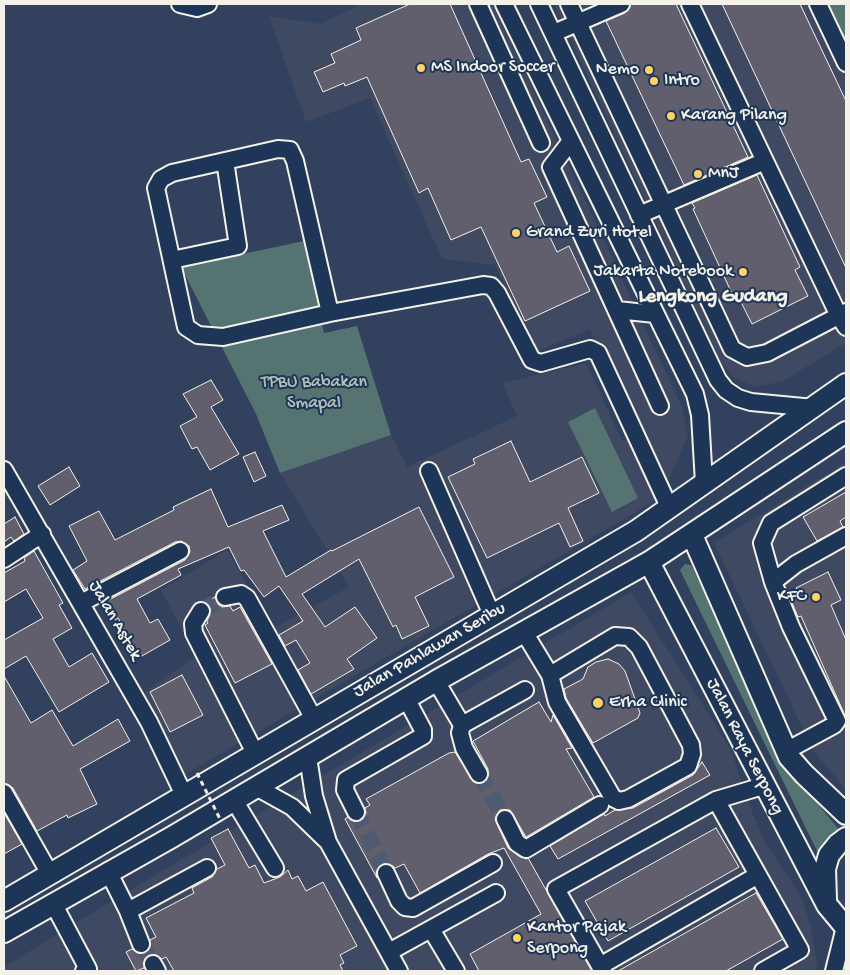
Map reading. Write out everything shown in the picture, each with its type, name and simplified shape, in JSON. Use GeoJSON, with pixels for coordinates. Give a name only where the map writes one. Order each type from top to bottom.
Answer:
{"type":"FeatureCollection","features":[{"type":"Feature","properties":{"kind":"main road","name":"Jalan Pahlawan Seribu"},"geometry":{"type":"LineString","coordinates":[[4,901],[636,531],[846,384]]}},
{"type":"Feature","properties":{"kind":"main road","name":"Jalan Pahlawan Seribu"},"geometry":{"type":"LineString","coordinates":[[4,932],[308,758],[436,681],[650,562],[846,432]]}},
{"type":"Feature","properties":{"kind":"main road","name":"Jalan Raya Serpong"},"geometry":{"type":"LineString","coordinates":[[692,535],[786,751],[797,767],[846,814]]}},
{"type":"Feature","properties":{"kind":"main road","name":"Jalan Raya Serpong"},"geometry":{"type":"LineString","coordinates":[[650,562],[763,786],[827,906],[846,928]]}},
{"type":"Feature","properties":{"kind":"main road"},"geometry":{"type":"LineString","coordinates":[[827,906],[825,869],[829,855],[846,838]]}},
{"type":"Feature","properties":{"kind":"street"},"geometry":{"type":"LineString","coordinates":[[180,4],[197,8],[208,4]]}},
{"type":"Feature","properties":{"kind":"street"},"geometry":{"type":"LineString","coordinates":[[478,4],[541,143]]}},
{"type":"Feature","properties":{"kind":"street"},"geometry":{"type":"LineString","coordinates":[[504,4],[695,394],[703,440],[704,483]]}},
{"type":"Feature","properties":{"kind":"street"},"geometry":{"type":"LineString","coordinates":[[539,4],[718,380],[726,390],[738,398],[751,402],[814,408]]}},
{"type":"Feature","properties":{"kind":"street"},"geometry":{"type":"LineString","coordinates":[[569,4],[732,349],[748,357],[767,354],[844,318],[765,161],[690,4]]}},
{"type":"Feature","properties":{"kind":"street"},"geometry":{"type":"LineString","coordinates":[[554,33],[621,4]]}},
{"type":"Feature","properties":{"kind":"street"},"geometry":{"type":"LineString","coordinates":[[818,4],[846,63]]}},
{"type":"Feature","properties":{"kind":"street"},"geometry":{"type":"LineString","coordinates":[[525,108],[549,97]]}},
{"type":"Feature","properties":{"kind":"street"},"geometry":{"type":"LineString","coordinates":[[571,141],[551,167],[660,406]]}},
{"type":"Feature","properties":{"kind":"street"},"geometry":{"type":"LineString","coordinates":[[330,313],[295,161],[290,150],[278,149],[172,173],[161,179],[156,188],[186,327],[198,336],[223,337],[330,313],[483,285],[491,286],[497,293],[532,360],[541,363],[590,349],[598,354],[670,509]]}},
{"type":"Feature","properties":{"kind":"street"},"geometry":{"type":"LineString","coordinates":[[172,260],[238,246],[225,161]]}},
{"type":"Feature","properties":{"kind":"street"},"geometry":{"type":"LineString","coordinates":[[639,215],[664,206],[765,161]]}},
{"type":"Feature","properties":{"kind":"street"},"geometry":{"type":"LineString","coordinates":[[617,310],[656,314]]}},
{"type":"Feature","properties":{"kind":"street"},"geometry":{"type":"LineString","coordinates":[[695,394],[718,380]]}},
{"type":"Feature","properties":{"kind":"street","name":"Jalan Astek"},"geometry":{"type":"LineString","coordinates":[[4,470],[149,722],[184,795]]}},
{"type":"Feature","properties":{"kind":"street"},"geometry":{"type":"LineString","coordinates":[[429,471],[492,615]]}},
{"type":"Feature","properties":{"kind":"street"},"geometry":{"type":"LineString","coordinates":[[786,751],[834,726],[841,718],[791,627],[773,582],[762,543],[771,523],[846,476]]}},
{"type":"Feature","properties":{"kind":"street"},"geometry":{"type":"LineString","coordinates":[[4,559],[42,534]]}},
{"type":"Feature","properties":{"kind":"street"},"geometry":{"type":"LineString","coordinates":[[773,582],[796,564],[846,536]]}},
{"type":"Feature","properties":{"kind":"street"},"geometry":{"type":"LineString","coordinates":[[81,603],[180,551]]}},
{"type":"Feature","properties":{"kind":"street"},"geometry":{"type":"LineString","coordinates":[[225,597],[241,594],[247,598],[314,720]]}},
{"type":"Feature","properties":{"kind":"street"},"geometry":{"type":"LineString","coordinates":[[201,612],[193,624],[194,633],[255,753]]}},
{"type":"Feature","properties":{"kind":"street"},"geometry":{"type":"LineString","coordinates":[[524,632],[550,675],[557,702],[613,798],[619,801],[628,799],[688,766],[692,754],[691,745],[639,647],[629,637],[615,636],[550,675]]}},
{"type":"Feature","properties":{"kind":"street"},"geometry":{"type":"LineString","coordinates":[[436,681],[462,725],[460,733],[464,748],[479,774]]}},
{"type":"Feature","properties":{"kind":"street"},"geometry":{"type":"LineString","coordinates":[[462,725],[526,690]]}},
{"type":"Feature","properties":{"kind":"street"},"geometry":{"type":"LineString","coordinates":[[356,812],[345,790],[346,780],[423,736],[423,730],[407,700]]}},
{"type":"Feature","properties":{"kind":"street"},"geometry":{"type":"LineString","coordinates":[[308,758],[314,796],[328,842],[398,971]]}},
{"type":"Feature","properties":{"kind":"street"},"geometry":{"type":"LineString","coordinates":[[758,875],[602,968],[556,889],[716,800],[763,786]]}},
{"type":"Feature","properties":{"kind":"street"},"geometry":{"type":"LineString","coordinates":[[256,787],[292,807],[328,842]]}},
{"type":"Feature","properties":{"kind":"street"},"geometry":{"type":"LineString","coordinates":[[4,793],[50,874]]}},
{"type":"Feature","properties":{"kind":"street"},"geometry":{"type":"LineString","coordinates":[[234,800],[276,868]]}},
{"type":"Feature","properties":{"kind":"street"},"geometry":{"type":"LineString","coordinates":[[716,800],[800,950],[763,971]]}},
{"type":"Feature","properties":{"kind":"street"},"geometry":{"type":"LineString","coordinates":[[505,819],[517,843],[526,849],[600,805]]}},
{"type":"Feature","properties":{"kind":"street"},"geometry":{"type":"LineString","coordinates":[[386,873],[399,901],[405,907],[412,908],[493,863]]}},
{"type":"Feature","properties":{"kind":"street"},"geometry":{"type":"LineString","coordinates":[[128,911],[207,868]]}},
{"type":"Feature","properties":{"kind":"street"},"geometry":{"type":"LineString","coordinates":[[108,871],[128,911],[141,944]]}},
{"type":"Feature","properties":{"kind":"street"},"geometry":{"type":"LineString","coordinates":[[387,949],[430,930],[496,893]]}},
{"type":"Feature","properties":{"kind":"street"},"geometry":{"type":"LineString","coordinates":[[52,903],[87,970]]}},
{"type":"Feature","properties":{"kind":"street"},"geometry":{"type":"LineString","coordinates":[[834,971],[846,928]]}},
{"type":"Feature","properties":{"kind":"street"},"geometry":{"type":"LineString","coordinates":[[430,930],[456,971]]}},
{"type":"Feature","properties":{"kind":"path"},"geometry":{"type":"LineString","coordinates":[[197,773],[221,821]]}},
{"type":"Feature","properties":{"kind":"shaded area"},"geometry":{"type":"Polygon","coordinates":[[[359,4],[493,4],[682,407],[688,436],[660,498],[179,778],[144,693],[196,656],[161,590],[227,550],[272,629],[349,587],[280,473],[391,435],[407,467],[517,416],[502,383],[586,363],[622,441],[640,432],[590,329],[537,351],[495,265],[442,259],[370,98],[306,122],[269,16],[321,24],[359,4]]]}},
{"type":"Feature","properties":{"kind":"shaded area"},"geometry":{"type":"Polygon","coordinates":[[[554,4],[846,4],[846,343],[783,381],[756,387],[734,378],[719,359],[554,4]]]}},
{"type":"Feature","properties":{"kind":"shaded area"},"geometry":{"type":"Polygon","coordinates":[[[846,462],[846,789],[814,752],[714,543],[846,462]]]}},
{"type":"Feature","properties":{"kind":"shaded area"},"geometry":{"type":"Polygon","coordinates":[[[631,592],[730,748],[753,815],[765,842],[802,898],[811,929],[817,965],[815,971],[4,971],[4,967],[87,916],[631,592]]]}},
{"type":"Feature","properties":{"kind":"green space"},"geometry":{"type":"Polygon","coordinates":[[[818,4],[846,4],[846,63],[818,4]]]}},
{"type":"Feature","properties":{"kind":"green space","name":"TPBU Babakan Smapal"},"geometry":{"type":"Polygon","coordinates":[[[304,241],[324,333],[357,326],[391,435],[280,473],[256,414],[181,267],[304,241]]]}},
{"type":"Feature","properties":{"kind":"green space"},"geometry":{"type":"Polygon","coordinates":[[[595,408],[638,498],[612,512],[568,422],[595,408]]]}},
{"type":"Feature","properties":{"kind":"green space"},"geometry":{"type":"Polygon","coordinates":[[[685,564],[691,565],[794,775],[841,832],[825,842],[818,853],[680,570],[685,564]]]}},
{"type":"Feature","properties":{"kind":"building"},"geometry":{"type":"Polygon","coordinates":[[[410,4],[450,4],[521,162],[529,159],[547,197],[534,203],[557,252],[569,246],[590,291],[525,321],[481,227],[451,240],[428,188],[419,193],[367,77],[345,86],[344,83],[323,92],[314,72],[335,63],[331,54],[361,40],[356,28],[410,4]]]}},
{"type":"Feature","properties":{"kind":"building"},"geometry":{"type":"Polygon","coordinates":[[[631,4],[676,4],[748,157],[684,185],[606,21],[625,13],[631,4]]]}},
{"type":"Feature","properties":{"kind":"building"},"geometry":{"type":"Polygon","coordinates":[[[722,4],[800,4],[846,101],[846,268],[722,4]]]}},
{"type":"Feature","properties":{"kind":"building"},"geometry":{"type":"Polygon","coordinates":[[[757,175],[800,267],[795,270],[808,296],[752,324],[738,296],[734,298],[693,209],[695,208],[692,203],[757,175]]]}},
{"type":"Feature","properties":{"kind":"building"},"geometry":{"type":"Polygon","coordinates":[[[211,380],[223,400],[211,407],[239,454],[210,470],[197,447],[192,449],[180,426],[197,417],[183,394],[211,380]]]}},
{"type":"Feature","properties":{"kind":"building"},"geometry":{"type":"Polygon","coordinates":[[[511,441],[530,482],[582,457],[599,493],[568,508],[583,541],[570,547],[559,523],[487,558],[448,477],[475,464],[473,459],[511,441]]]}},
{"type":"Feature","properties":{"kind":"building"},"geometry":{"type":"Polygon","coordinates":[[[255,452],[266,476],[254,482],[243,457],[255,452]]]}},
{"type":"Feature","properties":{"kind":"building"},"geometry":{"type":"Polygon","coordinates":[[[69,467],[80,486],[50,505],[38,486],[69,467]]]}},
{"type":"Feature","properties":{"kind":"building"},"geometry":{"type":"Polygon","coordinates":[[[211,489],[228,527],[282,505],[289,520],[263,531],[286,577],[331,550],[419,507],[454,577],[415,597],[429,626],[402,639],[396,625],[393,627],[359,559],[302,594],[325,627],[355,607],[377,638],[347,659],[354,669],[311,694],[298,670],[310,663],[296,640],[285,646],[279,635],[303,621],[279,586],[264,597],[244,570],[241,571],[229,547],[178,569],[181,575],[137,599],[150,623],[158,619],[170,640],[140,657],[118,618],[115,620],[105,602],[185,560],[190,552],[189,546],[181,541],[175,542],[85,589],[73,570],[87,561],[69,526],[99,511],[115,540],[174,510],[173,507],[211,489]]]}},
{"type":"Feature","properties":{"kind":"building"},"geometry":{"type":"Polygon","coordinates":[[[846,492],[846,517],[840,521],[843,527],[817,541],[803,517],[846,492]]]}},
{"type":"Feature","properties":{"kind":"building"},"geometry":{"type":"Polygon","coordinates":[[[15,517],[24,534],[14,541],[11,537],[4,542],[4,524],[15,517]]]}},
{"type":"Feature","properties":{"kind":"building"},"geometry":{"type":"Polygon","coordinates":[[[34,551],[63,603],[59,605],[72,628],[53,639],[69,667],[92,653],[109,682],[59,712],[26,656],[4,669],[4,640],[43,618],[26,589],[4,602],[4,573],[25,561],[24,558],[34,551]]]}},
{"type":"Feature","properties":{"kind":"building"},"geometry":{"type":"Polygon","coordinates":[[[828,572],[841,600],[831,605],[846,640],[846,718],[801,616],[798,617],[790,598],[799,594],[796,588],[828,572]]]}},
{"type":"Feature","properties":{"kind":"building"},"geometry":{"type":"Polygon","coordinates":[[[215,597],[218,604],[222,607],[230,606],[233,611],[240,607],[272,664],[235,683],[205,625],[208,623],[211,612],[206,602],[215,597]]]}},
{"type":"Feature","properties":{"kind":"building","name":"Erha Clinic"},"geometry":{"type":"Polygon","coordinates":[[[608,659],[619,664],[625,671],[640,713],[638,718],[593,743],[566,698],[564,689],[583,679],[588,667],[596,662],[608,659]]]}},
{"type":"Feature","properties":{"kind":"building"},"geometry":{"type":"Polygon","coordinates":[[[182,675],[203,715],[170,732],[150,692],[182,675]]]}},
{"type":"Feature","properties":{"kind":"building"},"geometry":{"type":"Polygon","coordinates":[[[4,676],[31,723],[52,710],[73,746],[118,719],[130,741],[80,769],[97,804],[68,818],[67,815],[37,831],[13,788],[4,783],[4,676]]]}},
{"type":"Feature","properties":{"kind":"building"},"geometry":{"type":"Polygon","coordinates":[[[539,702],[551,722],[553,715],[572,748],[566,749],[594,797],[526,837],[510,810],[500,810],[495,819],[508,848],[520,857],[528,858],[592,971],[479,971],[470,954],[541,914],[504,848],[488,854],[420,893],[404,864],[395,868],[387,863],[381,864],[376,872],[377,878],[345,819],[348,817],[355,822],[361,821],[366,813],[365,808],[370,805],[366,799],[449,753],[455,752],[474,782],[484,782],[488,779],[488,769],[473,741],[539,702]]]}},
{"type":"Feature","properties":{"kind":"building"},"geometry":{"type":"Polygon","coordinates":[[[702,762],[710,775],[558,859],[550,846],[604,814],[605,816],[615,810],[633,808],[693,775],[702,762]]]}},
{"type":"Feature","properties":{"kind":"building"},"geometry":{"type":"Polygon","coordinates":[[[4,813],[22,844],[4,854],[4,813]]]}},
{"type":"Feature","properties":{"kind":"building"},"geometry":{"type":"Polygon","coordinates":[[[716,828],[739,867],[608,941],[585,901],[716,828]]]}},
{"type":"Feature","properties":{"kind":"building"},"geometry":{"type":"Polygon","coordinates":[[[228,829],[249,868],[255,865],[264,883],[280,877],[288,870],[292,879],[298,876],[306,891],[323,882],[357,946],[340,955],[344,963],[340,965],[343,971],[174,971],[166,957],[162,959],[154,954],[145,959],[144,968],[136,971],[126,952],[132,949],[140,954],[149,950],[150,940],[156,937],[146,918],[194,893],[192,888],[212,877],[217,869],[225,865],[211,838],[228,829]]]}},
{"type":"Feature","properties":{"kind":"building"},"geometry":{"type":"Polygon","coordinates":[[[756,893],[783,939],[726,971],[618,971],[756,893]]]}},
{"type":"Feature","properties":{"kind":"tunnel"},"geometry":{"type":"LineString","coordinates":[[201,611],[225,597]]}},
{"type":"Feature","properties":{"kind":"tunnel"},"geometry":{"type":"LineString","coordinates":[[479,774],[505,819]]}},
{"type":"Feature","properties":{"kind":"tunnel"},"geometry":{"type":"LineString","coordinates":[[356,812],[386,873]]}},
{"type":"Feature","properties":{"kind":"tunnel"},"geometry":{"type":"LineString","coordinates":[[141,944],[153,964]]}},
{"type":"Feature","properties":{"kind":"place","name":"MS Indoor Soccer"},"geometry":{"type":"Point","coordinates":[421,68]}},
{"type":"Feature","properties":{"kind":"place","name":"Nemo"},"geometry":{"type":"Point","coordinates":[649,70]}},
{"type":"Feature","properties":{"kind":"place","name":"Intro"},"geometry":{"type":"Point","coordinates":[654,81]}},
{"type":"Feature","properties":{"kind":"place","name":"Karang Pilang"},"geometry":{"type":"Point","coordinates":[671,116]}},
{"type":"Feature","properties":{"kind":"place","name":"MnJ"},"geometry":{"type":"Point","coordinates":[698,174]}},
{"type":"Feature","properties":{"kind":"place","name":"Grand Zuri Hotel"},"geometry":{"type":"Point","coordinates":[516,233]}},
{"type":"Feature","properties":{"kind":"place","name":"Jakarta Notebook"},"geometry":{"type":"Point","coordinates":[743,272]}},
{"type":"Feature","properties":{"kind":"place","name":"KFC"},"geometry":{"type":"Point","coordinates":[816,597]}},
{"type":"Feature","properties":{"kind":"place","name":"Erha Clinic"},"geometry":{"type":"Point","coordinates":[598,703]}},
{"type":"Feature","properties":{"kind":"place","name":"Kantor Pajak Serpong"},"geometry":{"type":"Point","coordinates":[517,938]}},
{"type":"Feature","properties":{"kind":"district","name":"Lengkong Gudang"},"geometry":{"type":"Point","coordinates":[713,298]}}]}
